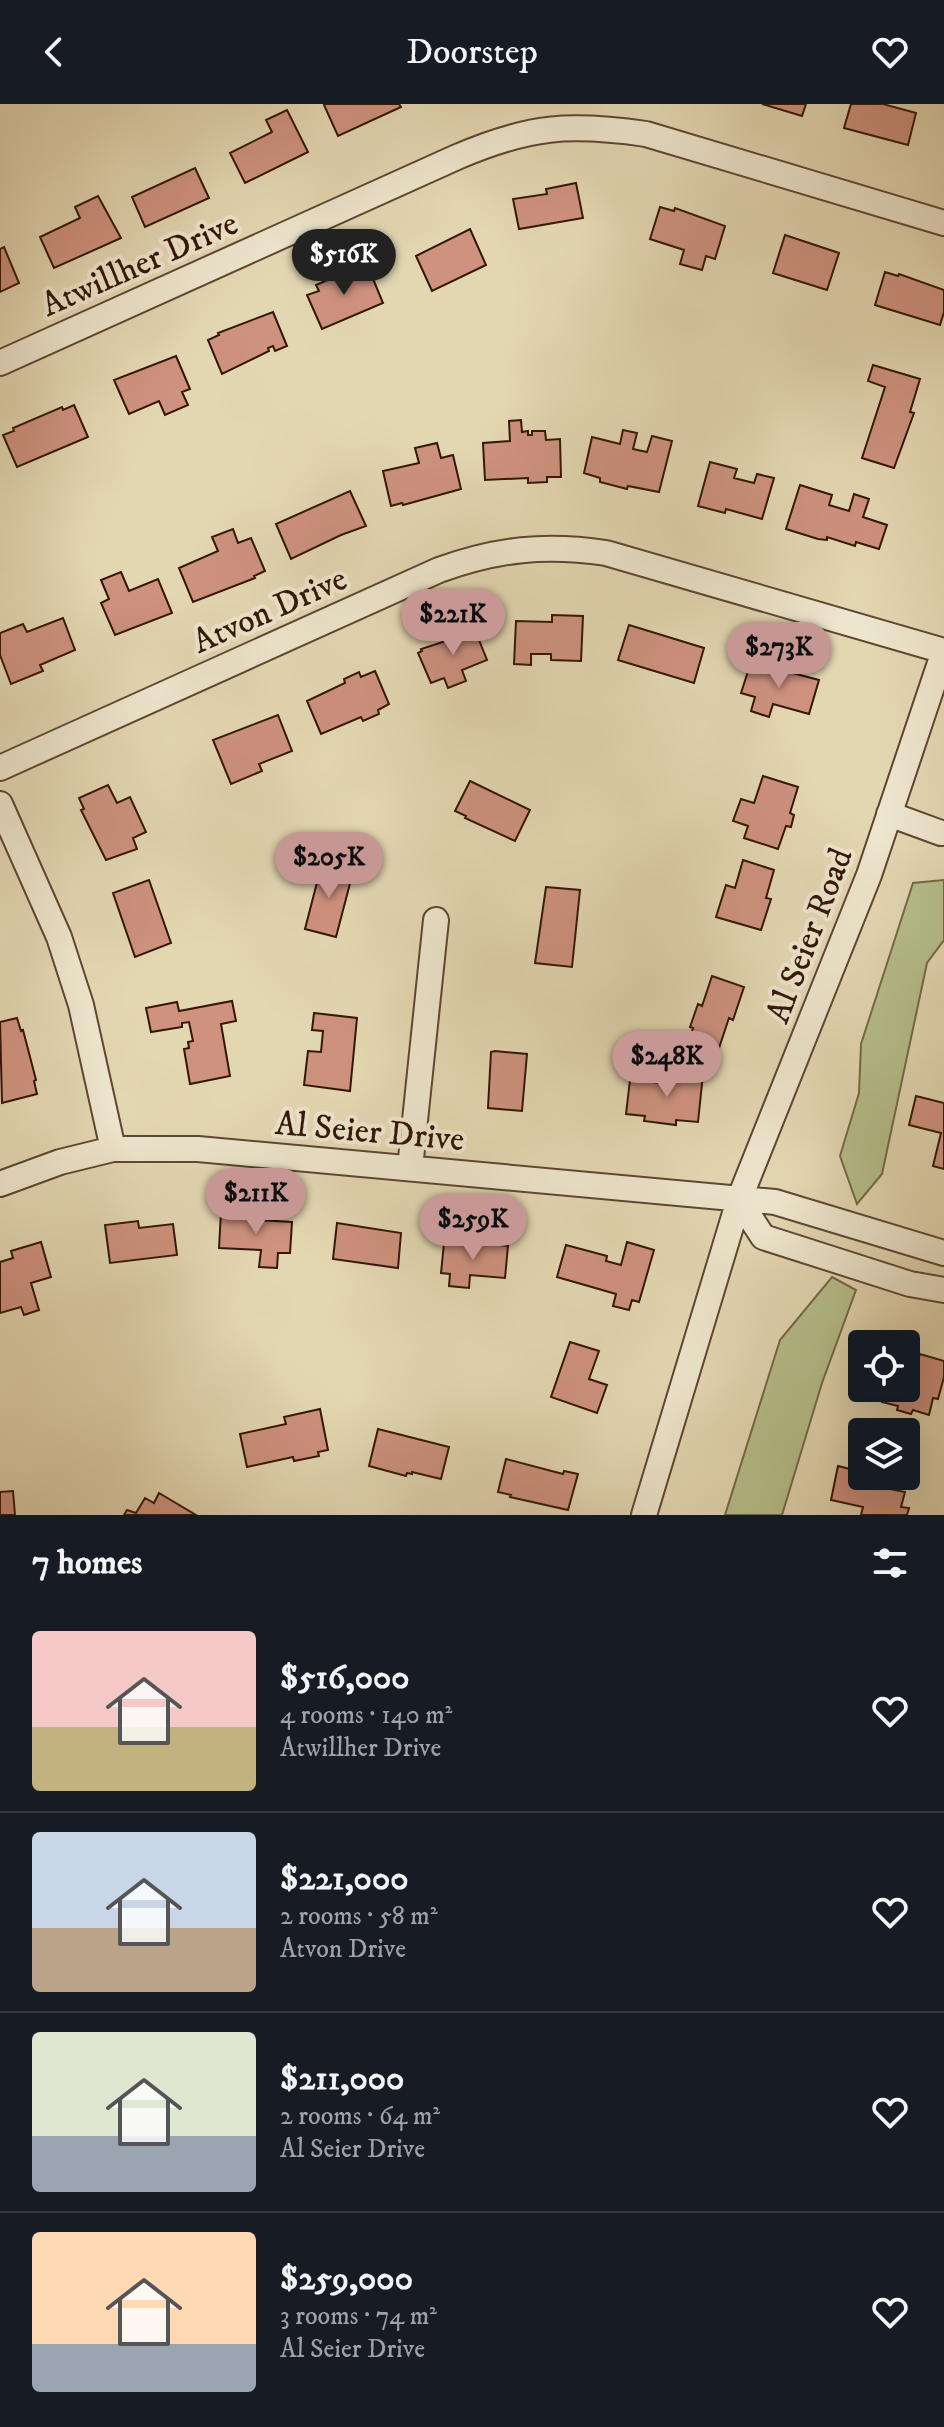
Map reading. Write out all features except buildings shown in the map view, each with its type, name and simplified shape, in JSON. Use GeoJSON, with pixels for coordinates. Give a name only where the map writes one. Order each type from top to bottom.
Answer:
{"type":"FeatureCollection","features":[{"type":"Feature","properties":{"kind":"street","name":"Atwillher Drive"},"geometry":{"type":"LineString","coordinates":[[0,363],[457,157],[496,140],[528,131],[603,127],[646,134],[944,223]]}},
{"type":"Feature","properties":{"kind":"street","name":"Atvon Drive"},"geometry":{"type":"LineString","coordinates":[[0,768],[439,570],[471,558],[536,547],[606,553],[944,651]]}},
{"type":"Feature","properties":{"kind":"street","name":"Al Seier Road"},"geometry":{"type":"LineString","coordinates":[[644,1515],[739,1200],[835,962],[944,651]]}},
{"type":"Feature","properties":{"kind":"street"},"geometry":{"type":"LineString","coordinates":[[0,804],[59,937],[73,978],[113,1149]]}},
{"type":"Feature","properties":{"kind":"street"},"geometry":{"type":"LineString","coordinates":[[889,814],[941,833]]}},
{"type":"Feature","properties":{"kind":"street"},"geometry":{"type":"LineString","coordinates":[[410,1168],[436,920]]}},
{"type":"Feature","properties":{"kind":"street","name":"Al Seier Drive"},"geometry":{"type":"LineString","coordinates":[[0,1184],[60,1162],[113,1149],[198,1149],[775,1202],[944,1253]]}},
{"type":"Feature","properties":{"kind":"street"},"geometry":{"type":"LineString","coordinates":[[739,1200],[763,1237],[910,1284],[944,1290]]}},
{"type":"Feature","properties":{"kind":"green space"},"geometry":{"type":"Polygon","coordinates":[[[944,880],[944,940],[927,963],[882,1174],[857,1204],[840,1156],[859,1093],[861,1044],[913,883],[944,880]]]}},
{"type":"Feature","properties":{"kind":"green space"},"geometry":{"type":"Polygon","coordinates":[[[832,1277],[856,1290],[822,1383],[782,1515],[725,1515],[780,1340],[832,1277]]]}}]}
